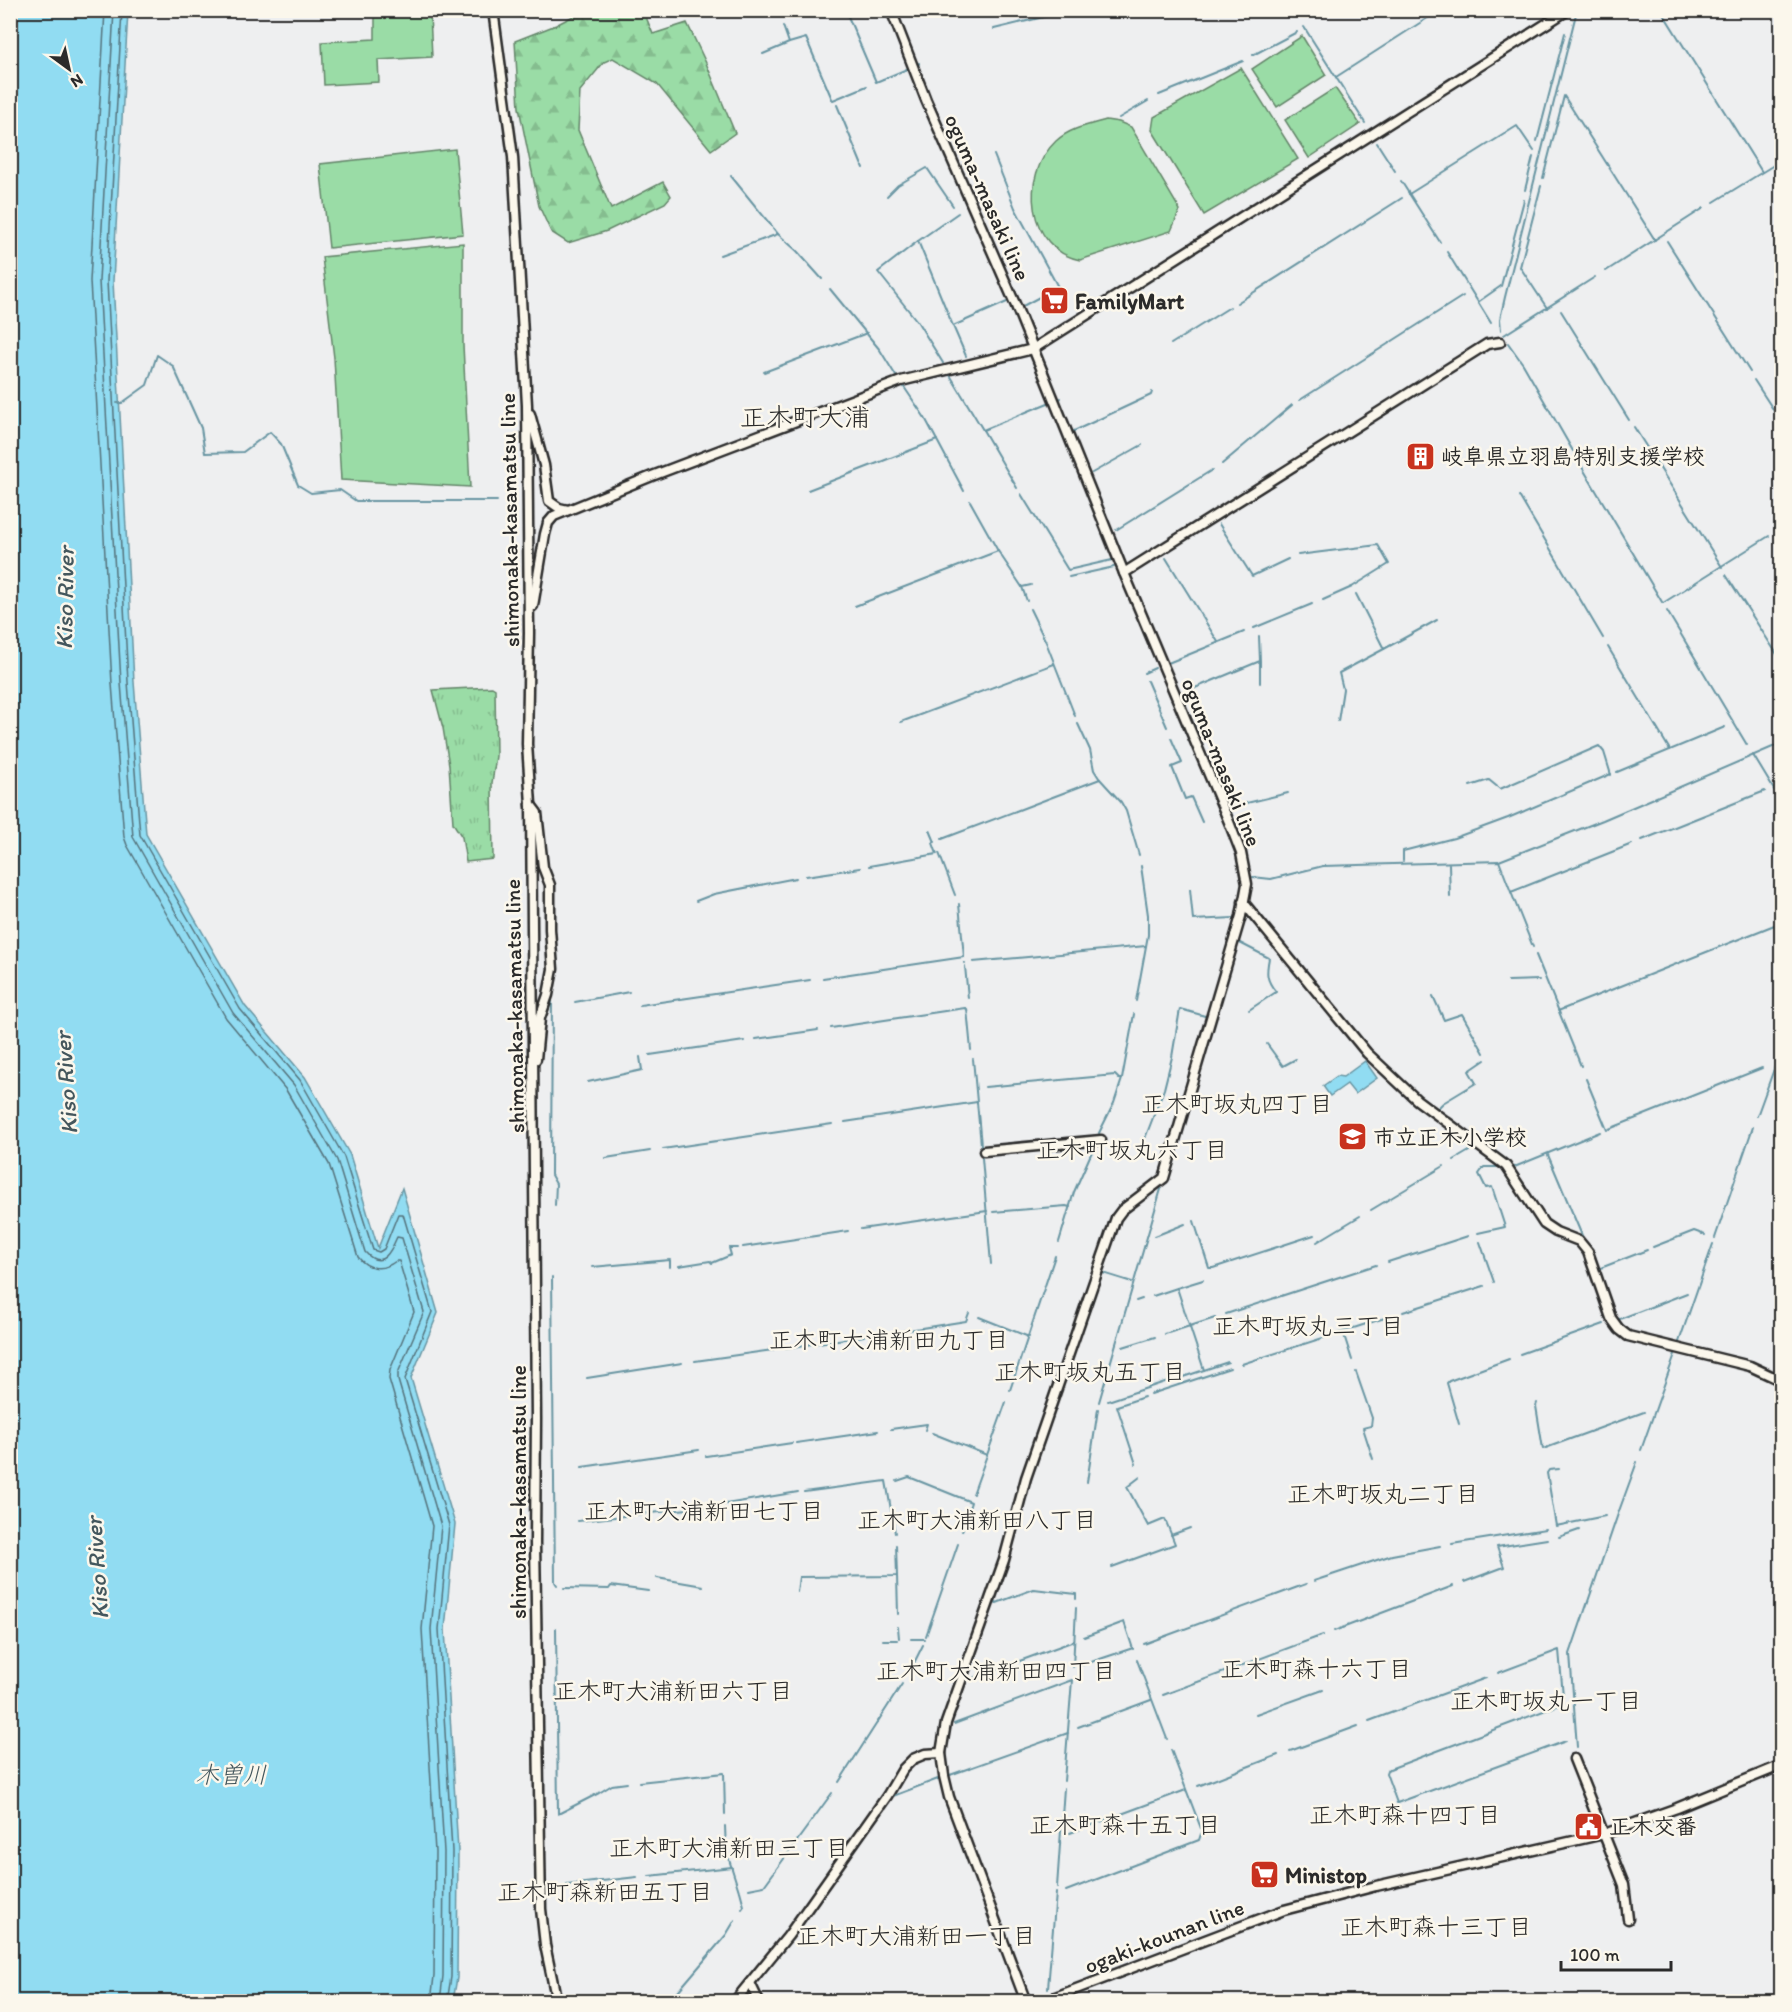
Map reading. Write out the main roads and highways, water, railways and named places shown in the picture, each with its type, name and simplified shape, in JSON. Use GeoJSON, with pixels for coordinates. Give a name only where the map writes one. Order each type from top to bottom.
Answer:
{"type":"FeatureCollection","features":[{"type":"Feature","properties":{"kind":"main road","name":"shimonaka-kasamatsu line"},"geometry":{"type":"LineString","coordinates":[[493,10],[513,157],[527,405],[529,633],[527,744],[531,804],[536,1589],[541,1909],[545,1945],[557,2001]]}},
{"type":"Feature","properties":{"kind":"main road","name":"oguma-masaki line"},"geometry":{"type":"LineString","coordinates":[[891,10],[926,100],[1033,349],[1242,853],[1247,884],[1241,916],[1164,1178],[1122,1210],[1116,1218],[1026,1478],[1004,1560],[946,1723],[941,1753],[949,1797],[1026,2001]]}},
{"type":"Feature","properties":{"kind":"main road"},"geometry":{"type":"LineString","coordinates":[[529,633],[540,559],[548,523],[554,516],[901,381],[1033,349],[1568,10]]}},
{"type":"Feature","properties":{"kind":"main road"},"geometry":{"type":"LineString","coordinates":[[1124,573],[1487,344],[1500,342]]}},
{"type":"Feature","properties":{"kind":"main road"},"geometry":{"type":"LineString","coordinates":[[527,405],[544,465],[549,501],[559,508],[568,510]]}},
{"type":"Feature","properties":{"kind":"main road"},"geometry":{"type":"LineString","coordinates":[[531,804],[537,813],[543,867],[550,885],[553,969],[548,995],[540,1018],[537,1057],[532,1066]]}},
{"type":"Feature","properties":{"kind":"main road"},"geometry":{"type":"LineString","coordinates":[[1243,902],[1367,1053],[1417,1100],[1506,1166],[1544,1224],[1556,1232],[1579,1240],[1588,1252],[1611,1318],[1619,1329],[1628,1336],[1750,1366],[1782,1381]]}},
{"type":"Feature","properties":{"kind":"main road"},"geometry":{"type":"LineString","coordinates":[[984,1151],[1101,1140]]}},
{"type":"Feature","properties":{"kind":"main road"},"geometry":{"type":"LineString","coordinates":[[734,2001],[788,1936],[887,1796],[903,1769],[913,1759],[925,1754],[941,1753]]}},
{"type":"Feature","properties":{"kind":"main road"},"geometry":{"type":"LineString","coordinates":[[1574,1759],[1624,1885],[1628,1919]]}},
{"type":"Feature","properties":{"kind":"main road","name":"ogaki-kounan line"},"geometry":{"type":"LineString","coordinates":[[1042,2001],[1284,1910],[1376,1886],[1604,1834],[1677,1808],[1782,1765]]}},
{"type":"Feature","properties":{"kind":"main road"},"geometry":{"type":"LineString","coordinates":[[750,1983],[759,2001]]}},
{"type":"Feature","properties":{"kind":"water","name":"木曽川"},"geometry":{"type":"Polygon","coordinates":[[[11,10],[128,11],[113,281],[134,682],[146,834],[245,1006],[305,1077],[350,1155],[378,1248],[402,1188],[438,1313],[411,1378],[455,1524],[445,1629],[458,1851],[457,1978],[453,2001],[11,2001],[11,10]]]}},
{"type":"Feature","properties":{"kind":"water"},"geometry":{"type":"Polygon","coordinates":[[[1365,1061],[1377,1078],[1355,1094],[1347,1084],[1330,1096],[1323,1086],[1337,1076],[1343,1077],[1365,1061]]]}},
{"type":"Feature","properties":{"kind":"waterway"},"geometry":{"type":"LineString","coordinates":[[780,16],[795,10]]}},
{"type":"Feature","properties":{"kind":"waterway"},"geometry":{"type":"LineString","coordinates":[[1023,10],[1025,15]]}},
{"type":"Feature","properties":{"kind":"waterway"},"geometry":{"type":"LineString","coordinates":[[994,29],[1072,10]]}},
{"type":"Feature","properties":{"kind":"waterway"},"geometry":{"type":"LineString","coordinates":[[1293,10],[1298,18]]}},
{"type":"Feature","properties":{"kind":"waterway"},"geometry":{"type":"LineString","coordinates":[[1336,77],[1440,10]]}},
{"type":"Feature","properties":{"kind":"waterway"},"geometry":{"type":"LineString","coordinates":[[1501,330],[1500,319],[1505,297],[1577,10]]}},
{"type":"Feature","properties":{"kind":"waterway"},"geometry":{"type":"LineString","coordinates":[[1661,10],[1762,172]]}},
{"type":"Feature","properties":{"kind":"waterway"},"geometry":{"type":"LineString","coordinates":[[847,14],[876,82],[907,69]]}},
{"type":"Feature","properties":{"kind":"waterway"},"geometry":{"type":"LineString","coordinates":[[783,26],[789,43],[806,38],[832,99]]}},
{"type":"Feature","properties":{"kind":"waterway"},"geometry":{"type":"LineString","coordinates":[[1304,27],[1365,123]]}},
{"type":"Feature","properties":{"kind":"waterway"},"geometry":{"type":"LineString","coordinates":[[1253,55],[1297,32]]}},
{"type":"Feature","properties":{"kind":"waterway"},"geometry":{"type":"LineString","coordinates":[[1537,141],[1565,33]]}},
{"type":"Feature","properties":{"kind":"waterway"},"geometry":{"type":"LineString","coordinates":[[763,54],[789,43]]}},
{"type":"Feature","properties":{"kind":"waterway"},"geometry":{"type":"LineString","coordinates":[[1159,95],[1243,61]]}},
{"type":"Feature","properties":{"kind":"waterway"},"geometry":{"type":"LineString","coordinates":[[833,100],[867,86]]}},
{"type":"Feature","properties":{"kind":"waterway"},"geometry":{"type":"LineString","coordinates":[[1543,178],[1564,96],[1655,240]]}},
{"type":"Feature","properties":{"kind":"waterway"},"geometry":{"type":"LineString","coordinates":[[1119,118],[1148,101]]}},
{"type":"Feature","properties":{"kind":"waterway"},"geometry":{"type":"LineString","coordinates":[[837,105],[863,168]]}},
{"type":"Feature","properties":{"kind":"waterway"},"geometry":{"type":"LineString","coordinates":[[1409,194],[1517,126],[1534,151]]}},
{"type":"Feature","properties":{"kind":"waterway"},"geometry":{"type":"LineString","coordinates":[[1377,143],[1395,171]]}},
{"type":"Feature","properties":{"kind":"waterway"},"geometry":{"type":"LineString","coordinates":[[994,155],[1015,208],[1058,287],[1021,307]]}},
{"type":"Feature","properties":{"kind":"waterway"},"geometry":{"type":"LineString","coordinates":[[1525,190],[1533,157]]}},
{"type":"Feature","properties":{"kind":"waterway"},"geometry":{"type":"LineString","coordinates":[[1714,202],[1782,160]]}},
{"type":"Feature","properties":{"kind":"waterway"},"geometry":{"type":"LineString","coordinates":[[887,196],[898,185],[927,168],[953,206]]}},
{"type":"Feature","properties":{"kind":"waterway"},"geometry":{"type":"LineString","coordinates":[[731,176],[778,234],[822,279]]}},
{"type":"Feature","properties":{"kind":"waterway"},"geometry":{"type":"LineString","coordinates":[[1401,181],[1440,242]]}},
{"type":"Feature","properties":{"kind":"waterway"},"geometry":{"type":"LineString","coordinates":[[1541,186],[1520,267],[1547,308]]}},
{"type":"Feature","properties":{"kind":"waterway"},"geometry":{"type":"LineString","coordinates":[[1237,303],[1402,198]]}},
{"type":"Feature","properties":{"kind":"waterway"},"geometry":{"type":"LineString","coordinates":[[1478,302],[1501,286],[1524,200]]}},
{"type":"Feature","properties":{"kind":"waterway"},"geometry":{"type":"LineString","coordinates":[[1606,271],[1704,208]]}},
{"type":"Feature","properties":{"kind":"waterway"},"geometry":{"type":"LineString","coordinates":[[953,326],[918,241],[958,213]]}},
{"type":"Feature","properties":{"kind":"waterway"},"geometry":{"type":"LineString","coordinates":[[720,255],[778,234]]}},
{"type":"Feature","properties":{"kind":"waterway"},"geometry":{"type":"LineString","coordinates":[[918,241],[878,272],[917,321],[943,363]]}},
{"type":"Feature","properties":{"kind":"waterway"},"geometry":{"type":"LineString","coordinates":[[1667,241],[1750,372]]}},
{"type":"Feature","properties":{"kind":"waterway"},"geometry":{"type":"LineString","coordinates":[[1447,252],[1491,323]]}},
{"type":"Feature","properties":{"kind":"waterway"},"geometry":{"type":"LineString","coordinates":[[1504,335],[1595,277]]}},
{"type":"Feature","properties":{"kind":"waterway"},"geometry":{"type":"LineString","coordinates":[[830,289],[880,350],[896,376]]}},
{"type":"Feature","properties":{"kind":"waterway"},"geometry":{"type":"LineString","coordinates":[[1300,400],[1463,296]]}},
{"type":"Feature","properties":{"kind":"waterway"},"geometry":{"type":"LineString","coordinates":[[966,356],[953,326],[1007,302]]}},
{"type":"Feature","properties":{"kind":"waterway"},"geometry":{"type":"LineString","coordinates":[[1171,344],[1230,307]]}},
{"type":"Feature","properties":{"kind":"waterway"},"geometry":{"type":"LineString","coordinates":[[1561,311],[1629,420]]}},
{"type":"Feature","properties":{"kind":"waterway"},"geometry":{"type":"LineString","coordinates":[[764,372],[867,333]]}},
{"type":"Feature","properties":{"kind":"waterway"},"geometry":{"type":"LineString","coordinates":[[1508,343],[1523,364],[1573,451]]}},
{"type":"Feature","properties":{"kind":"waterway"},"geometry":{"type":"LineString","coordinates":[[117,403],[122,403],[147,385],[157,355],[173,366],[201,428],[205,453],[243,452],[270,432],[281,444],[298,485],[311,493],[340,490],[356,501],[497,501]]}},
{"type":"Feature","properties":{"kind":"waterway"},"geometry":{"type":"LineString","coordinates":[[950,375],[983,430]]}},
{"type":"Feature","properties":{"kind":"waterway"},"geometry":{"type":"LineString","coordinates":[[1754,380],[1782,423]]}},
{"type":"Feature","properties":{"kind":"waterway"},"geometry":{"type":"LineString","coordinates":[[904,387],[925,418],[964,491]]}},
{"type":"Feature","properties":{"kind":"waterway"},"geometry":{"type":"LineString","coordinates":[[1074,431],[1151,395],[1152,392]]}},
{"type":"Feature","properties":{"kind":"waterway"},"geometry":{"type":"LineString","coordinates":[[1017,488],[983,430],[1048,403]]}},
{"type":"Feature","properties":{"kind":"waterway"},"geometry":{"type":"LineString","coordinates":[[1222,464],[1292,405]]}},
{"type":"Feature","properties":{"kind":"waterway"},"geometry":{"type":"LineString","coordinates":[[1634,427],[1722,567]]}},
{"type":"Feature","properties":{"kind":"waterway"},"geometry":{"type":"LineString","coordinates":[[808,490],[937,440]]}},
{"type":"Feature","properties":{"kind":"waterway"},"geometry":{"type":"LineString","coordinates":[[1092,473],[1142,445]]}},
{"type":"Feature","properties":{"kind":"waterway"},"geometry":{"type":"LineString","coordinates":[[1579,462],[1662,602]]}},
{"type":"Feature","properties":{"kind":"waterway"},"geometry":{"type":"LineString","coordinates":[[1116,530],[1212,470]]}},
{"type":"Feature","properties":{"kind":"waterway"},"geometry":{"type":"LineString","coordinates":[[1021,494],[1068,570],[1112,560]]}},
{"type":"Feature","properties":{"kind":"waterway"},"geometry":{"type":"LineString","coordinates":[[1519,496],[1603,638]]}},
{"type":"Feature","properties":{"kind":"waterway"},"geometry":{"type":"LineString","coordinates":[[970,501],[998,551],[1022,587]]}},
{"type":"Feature","properties":{"kind":"waterway"},"geometry":{"type":"LineString","coordinates":[[1219,524],[1252,576],[1288,559]]}},
{"type":"Feature","properties":{"kind":"waterway"},"geometry":{"type":"LineString","coordinates":[[1663,603],[1769,536]]}},
{"type":"Feature","properties":{"kind":"waterway"},"geometry":{"type":"LineString","coordinates":[[1298,555],[1378,545],[1389,564],[1352,587],[1323,600]]}},
{"type":"Feature","properties":{"kind":"waterway"},"geometry":{"type":"LineString","coordinates":[[855,606],[998,551]]}},
{"type":"Feature","properties":{"kind":"waterway"},"geometry":{"type":"LineString","coordinates":[[1166,558],[1218,642]]}},
{"type":"Feature","properties":{"kind":"waterway"},"geometry":{"type":"LineString","coordinates":[[1069,577],[1114,567]]}},
{"type":"Feature","properties":{"kind":"waterway"},"geometry":{"type":"LineString","coordinates":[[1726,575],[1782,662]]}},
{"type":"Feature","properties":{"kind":"waterway"},"geometry":{"type":"LineString","coordinates":[[1027,601],[1022,587],[1031,585]]}},
{"type":"Feature","properties":{"kind":"waterway"},"geometry":{"type":"LineString","coordinates":[[1356,594],[1384,649],[1437,620]]}},
{"type":"Feature","properties":{"kind":"waterway"},"geometry":{"type":"LineString","coordinates":[[1254,628],[1312,604]]}},
{"type":"Feature","properties":{"kind":"waterway"},"geometry":{"type":"LineString","coordinates":[[1030,609],[1046,642],[1075,716]]}},
{"type":"Feature","properties":{"kind":"waterway"},"geometry":{"type":"LineString","coordinates":[[1667,611],[1747,745]]}},
{"type":"Feature","properties":{"kind":"waterway"},"geometry":{"type":"LineString","coordinates":[[1168,663],[1244,632]]}},
{"type":"Feature","properties":{"kind":"waterway"},"geometry":{"type":"LineString","coordinates":[[1183,693],[1260,661],[1259,636]]}},
{"type":"Feature","properties":{"kind":"waterway"},"geometry":{"type":"LineString","coordinates":[[1608,647],[1670,750]]}},
{"type":"Feature","properties":{"kind":"waterway"},"geometry":{"type":"LineString","coordinates":[[1338,721],[1343,689],[1339,673],[1384,649]]}},
{"type":"Feature","properties":{"kind":"waterway"},"geometry":{"type":"LineString","coordinates":[[1260,661],[1260,683]]}},
{"type":"Feature","properties":{"kind":"waterway"},"geometry":{"type":"LineString","coordinates":[[901,722],[1054,664]]}},
{"type":"Feature","properties":{"kind":"waterway"},"geometry":{"type":"LineString","coordinates":[[1144,673],[1155,668]]}},
{"type":"Feature","properties":{"kind":"waterway"},"geometry":{"type":"LineString","coordinates":[[1147,681],[1167,727]]}},
{"type":"Feature","properties":{"kind":"waterway"},"geometry":{"type":"LineString","coordinates":[[1078,724],[1090,750],[1094,770],[1126,811],[1139,855]]}},
{"type":"Feature","properties":{"kind":"waterway"},"geometry":{"type":"LineString","coordinates":[[1617,772],[1725,727]]}},
{"type":"Feature","properties":{"kind":"waterway"},"geometry":{"type":"LineString","coordinates":[[1171,738],[1182,763],[1172,767],[1185,799],[1191,797],[1202,822]]}},
{"type":"Feature","properties":{"kind":"waterway"},"geometry":{"type":"LineString","coordinates":[[1499,861],[1603,820],[1782,743]]}},
{"type":"Feature","properties":{"kind":"waterway"},"geometry":{"type":"LineString","coordinates":[[1470,786],[1489,780],[1500,789],[1599,746],[1604,752],[1611,775]]}},
{"type":"Feature","properties":{"kind":"waterway"},"geometry":{"type":"LineString","coordinates":[[1753,755],[1782,803]]}},
{"type":"Feature","properties":{"kind":"waterway"},"geometry":{"type":"LineString","coordinates":[[1403,861],[1403,851],[1454,838],[1508,818],[1611,774]]}},
{"type":"Feature","properties":{"kind":"waterway"},"geometry":{"type":"LineString","coordinates":[[942,839],[1100,779]]}},
{"type":"Feature","properties":{"kind":"waterway"},"geometry":{"type":"LineString","coordinates":[[1642,840],[1765,791]]}},
{"type":"Feature","properties":{"kind":"waterway"},"geometry":{"type":"LineString","coordinates":[[1230,807],[1288,793]]}},
{"type":"Feature","properties":{"kind":"waterway"},"geometry":{"type":"LineString","coordinates":[[930,830],[935,842]]}},
{"type":"Feature","properties":{"kind":"waterway"},"geometry":{"type":"LineString","coordinates":[[869,866],[937,854],[934,842]]}},
{"type":"Feature","properties":{"kind":"waterway"},"geometry":{"type":"LineString","coordinates":[[1533,947],[1511,892],[1632,844]]}},
{"type":"Feature","properties":{"kind":"waterway"},"geometry":{"type":"LineString","coordinates":[[939,853],[955,895]]}},
{"type":"Feature","properties":{"kind":"waterway"},"geometry":{"type":"LineString","coordinates":[[1253,877],[1271,879],[1323,866],[1499,861],[1511,892]]}},
{"type":"Feature","properties":{"kind":"waterway"},"geometry":{"type":"LineString","coordinates":[[1449,864],[1450,897]]}},
{"type":"Feature","properties":{"kind":"waterway"},"geometry":{"type":"LineString","coordinates":[[1136,1001],[1148,935],[1148,915],[1141,866]]}},
{"type":"Feature","properties":{"kind":"waterway"},"geometry":{"type":"LineString","coordinates":[[806,876],[860,868]]}},
{"type":"Feature","properties":{"kind":"waterway"},"geometry":{"type":"LineString","coordinates":[[696,901],[714,894],[796,878]]}},
{"type":"Feature","properties":{"kind":"waterway"},"geometry":{"type":"LineString","coordinates":[[1190,889],[1193,920],[1234,918]]}},
{"type":"Feature","properties":{"kind":"waterway"},"geometry":{"type":"LineString","coordinates":[[959,904],[964,957]]}},
{"type":"Feature","properties":{"kind":"waterway"},"geometry":{"type":"LineString","coordinates":[[1558,1011],[1782,922]]}},
{"type":"Feature","properties":{"kind":"waterway"},"geometry":{"type":"LineString","coordinates":[[1238,942],[1269,958],[1268,976],[1276,992],[1249,1010]]}},
{"type":"Feature","properties":{"kind":"waterway"},"geometry":{"type":"LineString","coordinates":[[973,962],[1146,946]]}},
{"type":"Feature","properties":{"kind":"waterway"},"geometry":{"type":"LineString","coordinates":[[1536,955],[1581,1066]]}},
{"type":"Feature","properties":{"kind":"waterway"},"geometry":{"type":"LineString","coordinates":[[823,978],[964,957]]}},
{"type":"Feature","properties":{"kind":"waterway"},"geometry":{"type":"LineString","coordinates":[[965,966],[968,998]]}},
{"type":"Feature","properties":{"kind":"waterway"},"geometry":{"type":"LineString","coordinates":[[640,1005],[810,980]]}},
{"type":"Feature","properties":{"kind":"waterway"},"geometry":{"type":"LineString","coordinates":[[1508,981],[1539,980]]}},
{"type":"Feature","properties":{"kind":"waterway"},"geometry":{"type":"LineString","coordinates":[[575,1002],[629,992]]}},
{"type":"Feature","properties":{"kind":"waterway"},"geometry":{"type":"LineString","coordinates":[[552,993],[551,1175],[556,1184],[555,1205]]}},
{"type":"Feature","properties":{"kind":"waterway"},"geometry":{"type":"LineString","coordinates":[[1433,996],[1444,1020],[1462,1014],[1484,1053]]}},
{"type":"Feature","properties":{"kind":"waterway"},"geometry":{"type":"LineString","coordinates":[[831,1028],[965,1008],[967,1009],[971,1050]]}},
{"type":"Feature","properties":{"kind":"waterway"},"geometry":{"type":"LineString","coordinates":[[1144,1141],[1164,1089],[1180,1009],[1205,1016]]}},
{"type":"Feature","properties":{"kind":"waterway"},"geometry":{"type":"LineString","coordinates":[[1099,1133],[1114,1103],[1122,1079],[1134,1014]]}},
{"type":"Feature","properties":{"kind":"waterway"},"geometry":{"type":"LineString","coordinates":[[756,1039],[818,1030]]}},
{"type":"Feature","properties":{"kind":"waterway"},"geometry":{"type":"LineString","coordinates":[[650,1055],[744,1041]]}},
{"type":"Feature","properties":{"kind":"waterway"},"geometry":{"type":"LineString","coordinates":[[1267,1044],[1283,1066],[1296,1059]]}},
{"type":"Feature","properties":{"kind":"waterway"},"geometry":{"type":"LineString","coordinates":[[1757,1116],[1782,1047]]}},
{"type":"Feature","properties":{"kind":"waterway"},"geometry":{"type":"LineString","coordinates":[[588,1082],[642,1070],[640,1057]]}},
{"type":"Feature","properties":{"kind":"waterway"},"geometry":{"type":"LineString","coordinates":[[973,1059],[981,1145]]}},
{"type":"Feature","properties":{"kind":"waterway"},"geometry":{"type":"LineString","coordinates":[[1436,1110],[1443,1103],[1476,1083],[1469,1071],[1485,1060]]}},
{"type":"Feature","properties":{"kind":"waterway"},"geometry":{"type":"LineString","coordinates":[[1609,1129],[1762,1068]]}},
{"type":"Feature","properties":{"kind":"waterway"},"geometry":{"type":"LineString","coordinates":[[985,1087],[1115,1075],[1122,1079]]}},
{"type":"Feature","properties":{"kind":"waterway"},"geometry":{"type":"LineString","coordinates":[[1586,1079],[1607,1130]]}},
{"type":"Feature","properties":{"kind":"waterway"},"geometry":{"type":"LineString","coordinates":[[845,1122],[977,1102]]}},
{"type":"Feature","properties":{"kind":"waterway"},"geometry":{"type":"LineString","coordinates":[[663,1149],[832,1124]]}},
{"type":"Feature","properties":{"kind":"waterway"},"geometry":{"type":"LineString","coordinates":[[1715,1238],[1753,1127]]}},
{"type":"Feature","properties":{"kind":"waterway"},"geometry":{"type":"LineString","coordinates":[[1512,1168],[1600,1132]]}},
{"type":"Feature","properties":{"kind":"waterway"},"geometry":{"type":"LineString","coordinates":[[1059,1242],[1074,1192],[1094,1147]]}},
{"type":"Feature","properties":{"kind":"waterway"},"geometry":{"type":"LineString","coordinates":[[1454,1160],[1471,1150]]}},
{"type":"Feature","properties":{"kind":"waterway"},"geometry":{"type":"LineString","coordinates":[[606,1158],[650,1151]]}},
{"type":"Feature","properties":{"kind":"waterway"},"geometry":{"type":"LineString","coordinates":[[1548,1155],[1583,1238]]}},
{"type":"Feature","properties":{"kind":"waterway"},"geometry":{"type":"LineString","coordinates":[[982,1158],[991,1264]]}},
{"type":"Feature","properties":{"kind":"waterway"},"geometry":{"type":"LineString","coordinates":[[1371,1210],[1444,1166]]}},
{"type":"Feature","properties":{"kind":"waterway"},"geometry":{"type":"LineString","coordinates":[[1478,1233],[1505,1227],[1492,1187],[1486,1188],[1479,1174],[1484,1167],[1499,1167]]}},
{"type":"Feature","properties":{"kind":"waterway"},"geometry":{"type":"LineString","coordinates":[[1099,1402],[1161,1189]]}},
{"type":"Feature","properties":{"kind":"waterway"},"geometry":{"type":"LineString","coordinates":[[993,1212],[1070,1207]]}},
{"type":"Feature","properties":{"kind":"waterway"},"geometry":{"type":"LineString","coordinates":[[861,1229],[987,1211]]}},
{"type":"Feature","properties":{"kind":"waterway"},"geometry":{"type":"LineString","coordinates":[[1317,1242],[1360,1216]]}},
{"type":"Feature","properties":{"kind":"waterway"},"geometry":{"type":"LineString","coordinates":[[1194,1221],[1209,1268],[1314,1235]]}},
{"type":"Feature","properties":{"kind":"waterway"},"geometry":{"type":"LineString","coordinates":[[1155,1236],[1185,1224]]}},
{"type":"Feature","properties":{"kind":"waterway"},"geometry":{"type":"LineString","coordinates":[[743,1247],[848,1231]]}},
{"type":"Feature","properties":{"kind":"waterway"},"geometry":{"type":"LineString","coordinates":[[1653,1247],[1694,1231],[1705,1235]]}},
{"type":"Feature","properties":{"kind":"waterway"},"geometry":{"type":"LineString","coordinates":[[1388,1262],[1468,1236]]}},
{"type":"Feature","properties":{"kind":"waterway"},"geometry":{"type":"LineString","coordinates":[[1480,1242],[1494,1282]]}},
{"type":"Feature","properties":{"kind":"waterway"},"geometry":{"type":"LineString","coordinates":[[1679,1342],[1713,1244]]}},
{"type":"Feature","properties":{"kind":"waterway"},"geometry":{"type":"LineString","coordinates":[[679,1266],[710,1261],[712,1263],[731,1255],[729,1248],[738,1248]]}},
{"type":"Feature","properties":{"kind":"waterway"},"geometry":{"type":"LineString","coordinates":[[1598,1269],[1647,1250]]}},
{"type":"Feature","properties":{"kind":"waterway"},"geometry":{"type":"LineString","coordinates":[[1010,1390],[1055,1256]]}},
{"type":"Feature","properties":{"kind":"waterway"},"geometry":{"type":"LineString","coordinates":[[592,1267],[670,1260],[670,1267]]}},
{"type":"Feature","properties":{"kind":"waterway"},"geometry":{"type":"LineString","coordinates":[[1226,1314],[1376,1265]]}},
{"type":"Feature","properties":{"kind":"waterway"},"geometry":{"type":"LineString","coordinates":[[1103,1273],[1132,1282]]}},
{"type":"Feature","properties":{"kind":"waterway"},"geometry":{"type":"LineString","coordinates":[[1601,1276],[1608,1296]]}},
{"type":"Feature","properties":{"kind":"waterway"},"geometry":{"type":"LineString","coordinates":[[552,1277],[555,1582],[557,1585]]}},
{"type":"Feature","properties":{"kind":"waterway"},"geometry":{"type":"LineString","coordinates":[[1203,1280],[1177,1288],[1204,1370]]}},
{"type":"Feature","properties":{"kind":"waterway"},"geometry":{"type":"LineString","coordinates":[[1403,1312],[1484,1286]]}},
{"type":"Feature","properties":{"kind":"waterway"},"geometry":{"type":"LineString","coordinates":[[1153,1296],[1177,1288]]}},
{"type":"Feature","properties":{"kind":"waterway"},"geometry":{"type":"LineString","coordinates":[[1617,1320],[1687,1293]]}},
{"type":"Feature","properties":{"kind":"waterway"},"geometry":{"type":"LineString","coordinates":[[1136,1301],[1142,1299]]}},
{"type":"Feature","properties":{"kind":"waterway"},"geometry":{"type":"LineString","coordinates":[[877,1335],[966,1321],[969,1313]]}},
{"type":"Feature","properties":{"kind":"waterway"},"geometry":{"type":"LineString","coordinates":[[1242,1364],[1394,1315]]}},
{"type":"Feature","properties":{"kind":"waterway"},"geometry":{"type":"LineString","coordinates":[[979,1317],[1029,1337]]}},
{"type":"Feature","properties":{"kind":"waterway"},"geometry":{"type":"LineString","coordinates":[[1165,1334],[1215,1318]]}},
{"type":"Feature","properties":{"kind":"waterway"},"geometry":{"type":"LineString","coordinates":[[1520,1354],[1604,1324]]}},
{"type":"Feature","properties":{"kind":"waterway"},"geometry":{"type":"LineString","coordinates":[[1343,1332],[1352,1360]]}},
{"type":"Feature","properties":{"kind":"waterway"},"geometry":{"type":"LineString","coordinates":[[786,1348],[864,1336]]}},
{"type":"Feature","properties":{"kind":"waterway"},"geometry":{"type":"LineString","coordinates":[[1123,1347],[1155,1337]]}},
{"type":"Feature","properties":{"kind":"waterway"},"geometry":{"type":"LineString","coordinates":[[695,1361],[773,1350]]}},
{"type":"Feature","properties":{"kind":"waterway"},"geometry":{"type":"LineString","coordinates":[[1641,1450],[1675,1354]]}},
{"type":"Feature","properties":{"kind":"waterway"},"geometry":{"type":"LineString","coordinates":[[1459,1424],[1447,1383],[1509,1359]]}},
{"type":"Feature","properties":{"kind":"waterway"},"geometry":{"type":"LineString","coordinates":[[1180,1378],[1228,1362]]}},
{"type":"Feature","properties":{"kind":"waterway"},"geometry":{"type":"LineString","coordinates":[[587,1378],[682,1363]]}},
{"type":"Feature","properties":{"kind":"waterway"},"geometry":{"type":"LineString","coordinates":[[1151,1394],[1230,1368]]}},
{"type":"Feature","properties":{"kind":"waterway"},"geometry":{"type":"LineString","coordinates":[[1356,1372],[1372,1418],[1371,1426],[1363,1428],[1373,1459]]}},
{"type":"Feature","properties":{"kind":"waterway"},"geometry":{"type":"LineString","coordinates":[[1108,1401],[1171,1380]]}},
{"type":"Feature","properties":{"kind":"waterway"},"geometry":{"type":"LineString","coordinates":[[1136,1464],[1117,1406],[1144,1397]]}},
{"type":"Feature","properties":{"kind":"waterway"},"geometry":{"type":"LineString","coordinates":[[973,1494],[1006,1402]]}},
{"type":"Feature","properties":{"kind":"waterway"},"geometry":{"type":"LineString","coordinates":[[1537,1403],[1543,1449],[1644,1412]]}},
{"type":"Feature","properties":{"kind":"waterway"},"geometry":{"type":"LineString","coordinates":[[1087,1482],[1098,1409]]}},
{"type":"Feature","properties":{"kind":"waterway"},"geometry":{"type":"LineString","coordinates":[[891,1429],[927,1424],[925,1430]]}},
{"type":"Feature","properties":{"kind":"waterway"},"geometry":{"type":"LineString","coordinates":[[796,1443],[878,1431]]}},
{"type":"Feature","properties":{"kind":"waterway"},"geometry":{"type":"LineString","coordinates":[[932,1433],[987,1455]]}},
{"type":"Feature","properties":{"kind":"waterway"},"geometry":{"type":"LineString","coordinates":[[706,1456],[792,1443]]}},
{"type":"Feature","properties":{"kind":"waterway"},"geometry":{"type":"LineString","coordinates":[[582,1467],[699,1450]]}},
{"type":"Feature","properties":{"kind":"waterway"},"geometry":{"type":"LineString","coordinates":[[1619,1511],[1637,1462]]}},
{"type":"Feature","properties":{"kind":"waterway"},"geometry":{"type":"LineString","coordinates":[[1559,1469],[1549,1470],[1547,1473],[1556,1526],[1605,1516]]}},
{"type":"Feature","properties":{"kind":"waterway"},"geometry":{"type":"LineString","coordinates":[[897,1481],[909,1477],[971,1502],[962,1531]]}},
{"type":"Feature","properties":{"kind":"waterway"},"geometry":{"type":"LineString","coordinates":[[1112,1567],[1175,1544],[1165,1519],[1148,1526],[1127,1487],[1140,1477]]}},
{"type":"Feature","properties":{"kind":"waterway"},"geometry":{"type":"LineString","coordinates":[[804,1492],[886,1481],[895,1533]]}},
{"type":"Feature","properties":{"kind":"waterway"},"geometry":{"type":"LineString","coordinates":[[714,1506],[798,1492]]}},
{"type":"Feature","properties":{"kind":"waterway"},"geometry":{"type":"LineString","coordinates":[[578,1521],[706,1507]]}},
{"type":"Feature","properties":{"kind":"waterway"},"geometry":{"type":"LineString","coordinates":[[1577,1747],[1570,1654],[1619,1511]]}},
{"type":"Feature","properties":{"kind":"waterway"},"geometry":{"type":"LineString","coordinates":[[1171,1535],[1190,1528]]}},
{"type":"Feature","properties":{"kind":"waterway"},"geometry":{"type":"LineString","coordinates":[[1452,1544],[1546,1529]]}},
{"type":"Feature","properties":{"kind":"waterway"},"geometry":{"type":"LineString","coordinates":[[1559,1537],[1579,1530]]}},
{"type":"Feature","properties":{"kind":"waterway"},"geometry":{"type":"LineString","coordinates":[[1464,1582],[1504,1567],[1497,1547],[1547,1539]]}},
{"type":"Feature","properties":{"kind":"waterway"},"geometry":{"type":"LineString","coordinates":[[926,1636],[958,1544]]}},
{"type":"Feature","properties":{"kind":"waterway"},"geometry":{"type":"LineString","coordinates":[[797,1592],[799,1577],[897,1576],[896,1545]]}},
{"type":"Feature","properties":{"kind":"waterway"},"geometry":{"type":"LineString","coordinates":[[1314,1581],[1392,1555],[1440,1546]]}},
{"type":"Feature","properties":{"kind":"waterway"},"geometry":{"type":"LineString","coordinates":[[897,1576],[898,1614]]}},
{"type":"Feature","properties":{"kind":"waterway"},"geometry":{"type":"LineString","coordinates":[[657,1578],[703,1586]]}},
{"type":"Feature","properties":{"kind":"waterway"},"geometry":{"type":"LineString","coordinates":[[1144,1644],[1306,1584]]}},
{"type":"Feature","properties":{"kind":"waterway"},"geometry":{"type":"LineString","coordinates":[[564,1588],[609,1589],[611,1586],[648,1591]]}},
{"type":"Feature","properties":{"kind":"waterway"},"geometry":{"type":"LineString","coordinates":[[1334,1631],[1453,1586]]}},
{"type":"Feature","properties":{"kind":"waterway"},"geometry":{"type":"LineString","coordinates":[[994,1604],[1034,1589],[1076,1594],[1076,1599]]}},
{"type":"Feature","properties":{"kind":"waterway"},"geometry":{"type":"LineString","coordinates":[[1073,1667],[1076,1608]]}},
{"type":"Feature","properties":{"kind":"waterway"},"geometry":{"type":"LineString","coordinates":[[1084,1637],[1124,1622],[1133,1649]]}},
{"type":"Feature","properties":{"kind":"waterway"},"geometry":{"type":"LineString","coordinates":[[898,1627],[899,1638]]}},
{"type":"Feature","properties":{"kind":"waterway"},"geometry":{"type":"LineString","coordinates":[[556,1628],[558,1814],[612,1785],[627,1783]]}},
{"type":"Feature","properties":{"kind":"waterway"},"geometry":{"type":"LineString","coordinates":[[1163,1695],[1323,1635]]}},
{"type":"Feature","properties":{"kind":"waterway"},"geometry":{"type":"LineString","coordinates":[[911,1639],[925,1639]]}},
{"type":"Feature","properties":{"kind":"waterway"},"geometry":{"type":"LineString","coordinates":[[883,1640],[897,1640]]}},
{"type":"Feature","properties":{"kind":"waterway"},"geometry":{"type":"LineString","coordinates":[[968,1680],[1074,1641]]}},
{"type":"Feature","properties":{"kind":"waterway"},"geometry":{"type":"LineString","coordinates":[[910,1671],[923,1645]]}},
{"type":"Feature","properties":{"kind":"waterway"},"geometry":{"type":"LineString","coordinates":[[1079,1666],[1133,1648]]}},
{"type":"Feature","properties":{"kind":"waterway"},"geometry":{"type":"LineString","coordinates":[[1498,1673],[1559,1650],[1563,1696]]}},
{"type":"Feature","properties":{"kind":"waterway"},"geometry":{"type":"LineString","coordinates":[[1137,1660],[1167,1739]]}},
{"type":"Feature","properties":{"kind":"waterway"},"geometry":{"type":"LineString","coordinates":[[1369,1721],[1486,1678]]}},
{"type":"Feature","properties":{"kind":"waterway"},"geometry":{"type":"LineString","coordinates":[[954,1724],[1072,1680],[1064,1781]]}},
{"type":"Feature","properties":{"kind":"waterway"},"geometry":{"type":"LineString","coordinates":[[839,1782],[902,1684]]}},
{"type":"Feature","properties":{"kind":"waterway"},"geometry":{"type":"LineString","coordinates":[[1256,1714],[1323,1690]]}},
{"type":"Feature","properties":{"kind":"waterway"},"geometry":{"type":"LineString","coordinates":[[1078,1727],[1151,1700]]}},
{"type":"Feature","properties":{"kind":"waterway"},"geometry":{"type":"LineString","coordinates":[[1562,1704],[1387,1770],[1386,1773],[1397,1803],[1566,1741]]}},
{"type":"Feature","properties":{"kind":"waterway"},"geometry":{"type":"LineString","coordinates":[[1290,1751],[1358,1726]]}},
{"type":"Feature","properties":{"kind":"waterway"},"geometry":{"type":"LineString","coordinates":[[950,1775],[1068,1733]]}},
{"type":"Feature","properties":{"kind":"waterway"},"geometry":{"type":"LineString","coordinates":[[1066,1891],[1199,1840],[1202,1831],[1171,1750]]}},
{"type":"Feature","properties":{"kind":"waterway"},"geometry":{"type":"LineString","coordinates":[[1198,1786],[1278,1755]]}},
{"type":"Feature","properties":{"kind":"waterway"},"geometry":{"type":"LineString","coordinates":[[639,1782],[724,1773],[725,1814]]}},
{"type":"Feature","properties":{"kind":"waterway"},"geometry":{"type":"LineString","coordinates":[[893,1796],[938,1779]]}},
{"type":"Feature","properties":{"kind":"waterway"},"geometry":{"type":"LineString","coordinates":[[1057,1887],[1064,1788]]}},
{"type":"Feature","properties":{"kind":"waterway"},"geometry":{"type":"LineString","coordinates":[[1070,1833],[1186,1790]]}},
{"type":"Feature","properties":{"kind":"waterway"},"geometry":{"type":"LineString","coordinates":[[749,1889],[764,1886],[832,1793]]}},
{"type":"Feature","properties":{"kind":"waterway"},"geometry":{"type":"LineString","coordinates":[[725,1826],[726,1850],[739,1891]]}},
{"type":"Feature","properties":{"kind":"waterway"},"geometry":{"type":"LineString","coordinates":[[649,1876],[732,1867]]}},
{"type":"Feature","properties":{"kind":"waterway"},"geometry":{"type":"LineString","coordinates":[[567,1885],[637,1877]]}},
{"type":"Feature","properties":{"kind":"waterway"},"geometry":{"type":"LineString","coordinates":[[740,1891],[744,1906],[742,1909]]}},
{"type":"Feature","properties":{"kind":"waterway"},"geometry":{"type":"LineString","coordinates":[[1048,1988],[1056,1893]]}},
{"type":"Feature","properties":{"kind":"waterway"},"geometry":{"type":"LineString","coordinates":[[673,1997],[726,1935],[735,1920]]}},
{"type":"Feature","properties":{"kind":"place","name":"FamilyMart"},"geometry":{"type":"Point","coordinates":[1054,301]}},
{"type":"Feature","properties":{"kind":"place","name":"岐阜県立羽島特別支援学校"},"geometry":{"type":"Point","coordinates":[1420,456]}},
{"type":"Feature","properties":{"kind":"place","name":"市立正木小学校"},"geometry":{"type":"Point","coordinates":[1352,1137]}},
{"type":"Feature","properties":{"kind":"place","name":"正木交番"},"geometry":{"type":"Point","coordinates":[1588,1826]}},
{"type":"Feature","properties":{"kind":"place","name":"Ministop"},"geometry":{"type":"Point","coordinates":[1264,1875]}},
{"type":"Feature","properties":{"kind":"district","name":"正木町大浦"},"geometry":{"type":"Point","coordinates":[805,417]}},
{"type":"Feature","properties":{"kind":"district","name":"正木町坂丸四丁目"},"geometry":{"type":"Point","coordinates":[1237,1104]}},
{"type":"Feature","properties":{"kind":"district","name":"正木町坂丸六丁目"},"geometry":{"type":"Point","coordinates":[1132,1150]}},
{"type":"Feature","properties":{"kind":"district","name":"正木町坂丸三丁目"},"geometry":{"type":"Point","coordinates":[1308,1326]}},
{"type":"Feature","properties":{"kind":"district","name":"正木町大浦新田九丁目"},"geometry":{"type":"Point","coordinates":[889,1340]}},
{"type":"Feature","properties":{"kind":"district","name":"正木町坂丸五丁目"},"geometry":{"type":"Point","coordinates":[1090,1372]}},
{"type":"Feature","properties":{"kind":"district","name":"正木町坂丸二丁目"},"geometry":{"type":"Point","coordinates":[1383,1494]}},
{"type":"Feature","properties":{"kind":"district","name":"正木町大浦新田七丁目"},"geometry":{"type":"Point","coordinates":[704,1511]}},
{"type":"Feature","properties":{"kind":"district","name":"正木町大浦新田八丁目"},"geometry":{"type":"Point","coordinates":[977,1520]}},
{"type":"Feature","properties":{"kind":"district","name":"正木町森十六丁目"},"geometry":{"type":"Point","coordinates":[1316,1669]}},
{"type":"Feature","properties":{"kind":"district","name":"正木町大浦新田四丁目"},"geometry":{"type":"Point","coordinates":[996,1671]}},
{"type":"Feature","properties":{"kind":"district","name":"正木町大浦新田六丁目"},"geometry":{"type":"Point","coordinates":[673,1691]}},
{"type":"Feature","properties":{"kind":"district","name":"正木町坂丸一丁目"},"geometry":{"type":"Point","coordinates":[1546,1701]}},
{"type":"Feature","properties":{"kind":"district","name":"正木町森十四丁目"},"geometry":{"type":"Point","coordinates":[1405,1815]}},
{"type":"Feature","properties":{"kind":"district","name":"正木町森十五丁目"},"geometry":{"type":"Point","coordinates":[1125,1825]}},
{"type":"Feature","properties":{"kind":"district","name":"正木町大浦新田三丁目"},"geometry":{"type":"Point","coordinates":[729,1848]}},
{"type":"Feature","properties":{"kind":"district","name":"正木町森新田五丁目"},"geometry":{"type":"Point","coordinates":[605,1892]}},
{"type":"Feature","properties":{"kind":"district","name":"正木町森十三丁目"},"geometry":{"type":"Point","coordinates":[1436,1927]}},
{"type":"Feature","properties":{"kind":"district","name":"正木町大浦新田一丁目"},"geometry":{"type":"Point","coordinates":[916,1936]}},
{"type":"Feature","properties":{"kind":"water label","name":"Kiso River"},"geometry":{"type":"Point","coordinates":[65,598]}},
{"type":"Feature","properties":{"kind":"water label","name":"Kiso River"},"geometry":{"type":"Point","coordinates":[66,1083]}},
{"type":"Feature","properties":{"kind":"water label","name":"Kiso River"},"geometry":{"type":"Point","coordinates":[97,1568]}}]}
